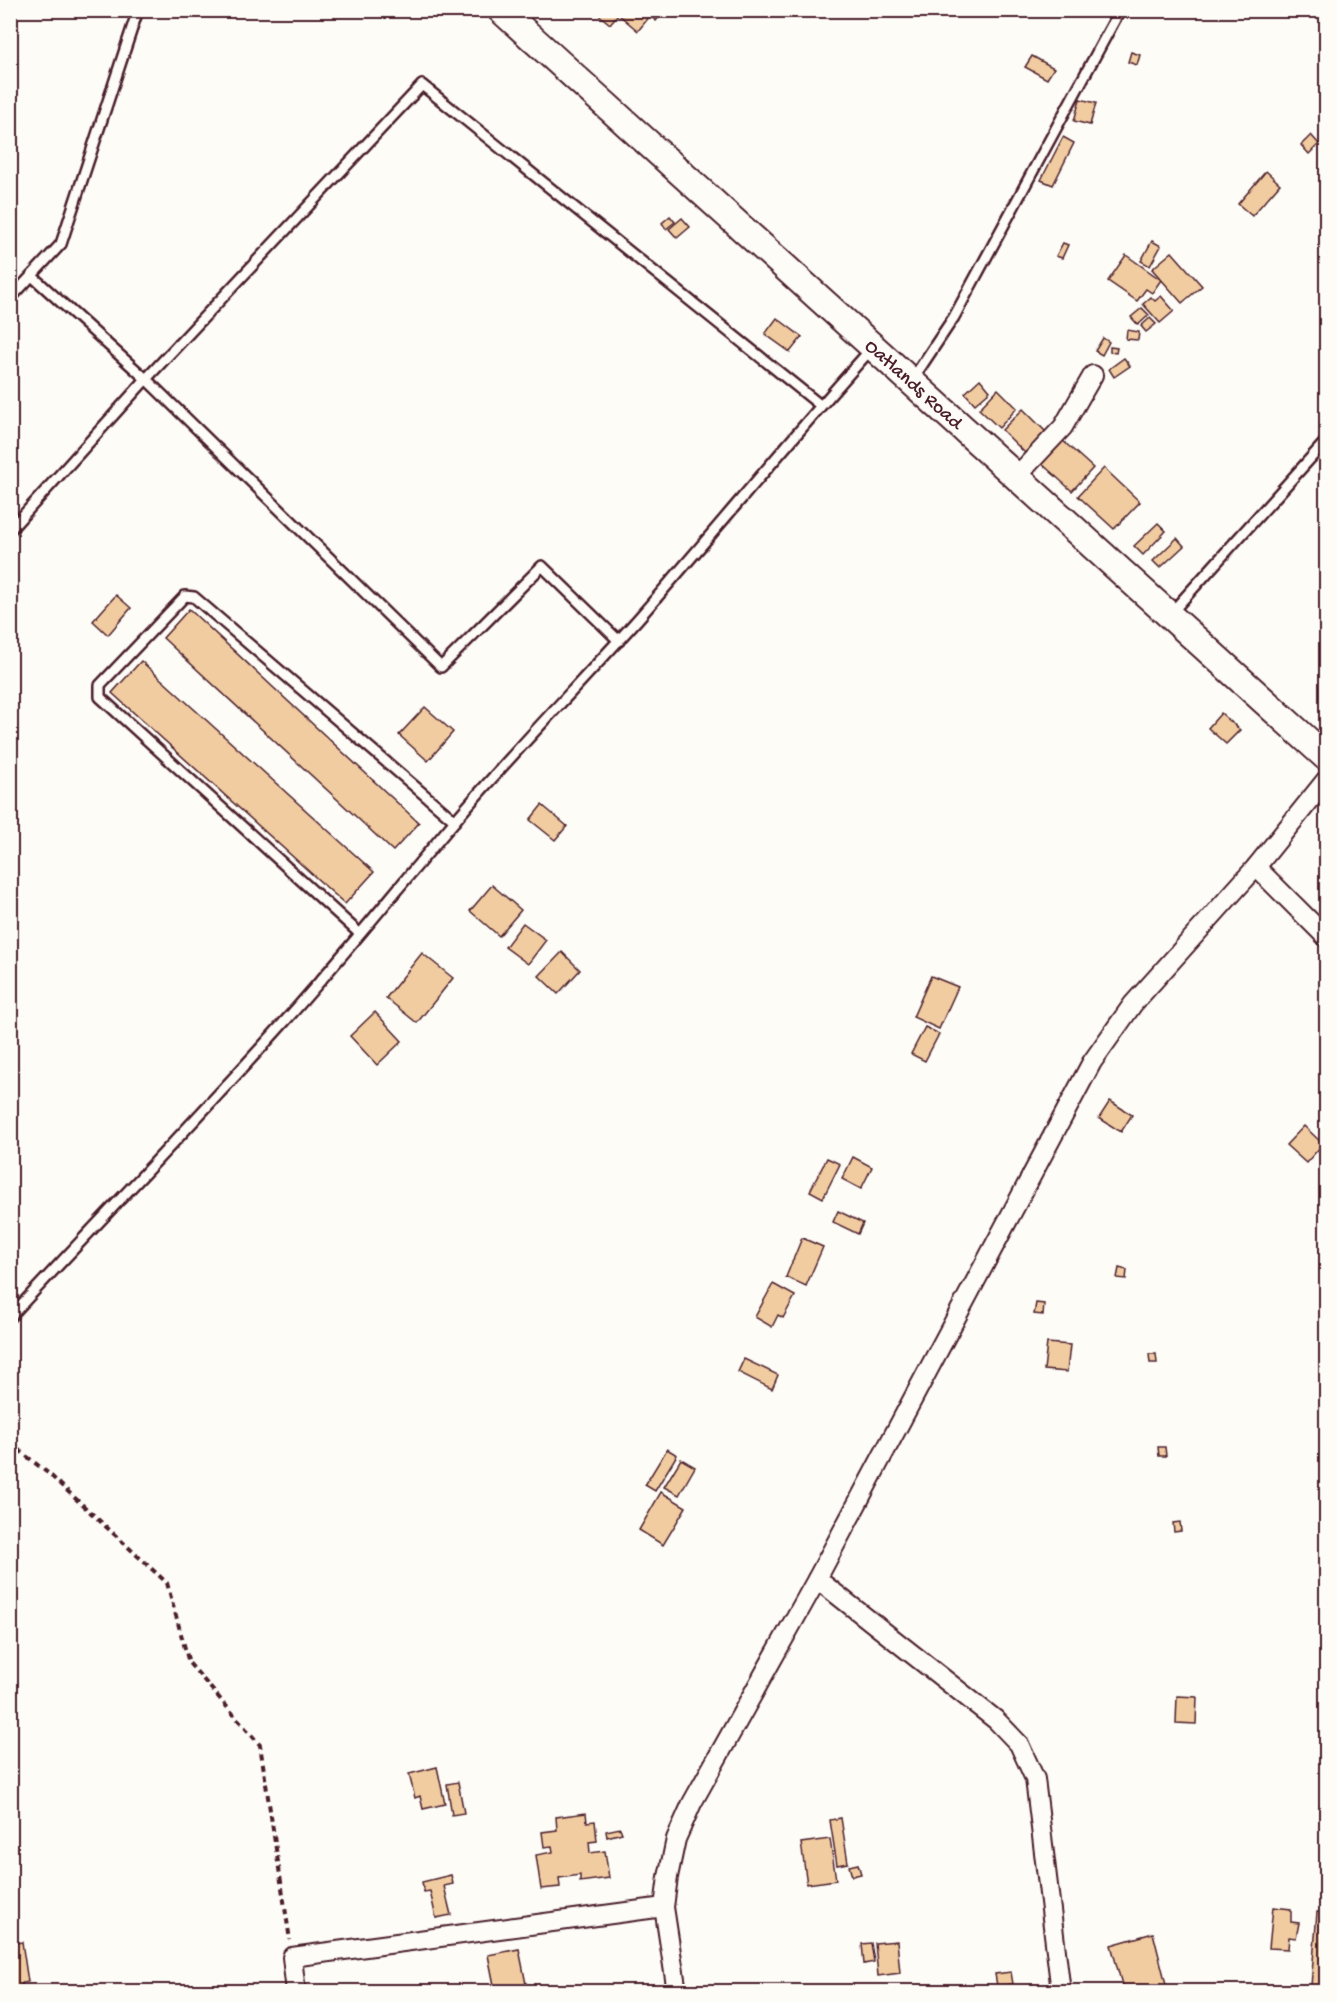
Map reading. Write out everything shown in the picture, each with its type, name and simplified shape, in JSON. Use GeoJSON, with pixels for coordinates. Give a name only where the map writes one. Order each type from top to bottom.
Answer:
{"type":"FeatureCollection","features":[{"type":"Feature","properties":{"kind":"street","name":"Oatlands Road"},"geometry":{"type":"LineString","coordinates":[[501,10],[1326,757]]}},
{"type":"Feature","properties":{"kind":"street"},"geometry":{"type":"LineString","coordinates":[[1017,476],[1063,427],[1093,375]]}},
{"type":"Feature","properties":{"kind":"street"},"geometry":{"type":"LineString","coordinates":[[676,1992],[664,1906],[676,1839],[692,1803],[817,1579],[1092,1062],[1133,1004],[1256,867],[1326,780]]}},
{"type":"Feature","properties":{"kind":"street"},"geometry":{"type":"LineString","coordinates":[[1256,867],[1326,937]]}},
{"type":"Feature","properties":{"kind":"street"},"geometry":{"type":"LineString","coordinates":[[817,1579],[996,1720],[1019,1744],[1035,1779],[1061,1992]]}},
{"type":"Feature","properties":{"kind":"street"},"geometry":{"type":"LineString","coordinates":[[296,1992],[292,1957],[664,1906]]}},
{"type":"Feature","properties":{"kind":"lane"},"geometry":{"type":"LineString","coordinates":[[10,299],[61,244],[138,10]]}},
{"type":"Feature","properties":{"kind":"lane"},"geometry":{"type":"LineString","coordinates":[[912,380],[959,308],[1120,10]]}},
{"type":"Feature","properties":{"kind":"lane"},"geometry":{"type":"LineString","coordinates":[[10,530],[146,379],[422,85],[820,405]]}},
{"type":"Feature","properties":{"kind":"lane"},"geometry":{"type":"LineString","coordinates":[[32,276],[146,379],[441,667],[542,566],[619,640]]}},
{"type":"Feature","properties":{"kind":"lane"},"geometry":{"type":"LineString","coordinates":[[10,1317],[278,1029],[359,933],[395,895],[455,821],[701,548],[820,405],[874,346]]}},
{"type":"Feature","properties":{"kind":"lane"},"geometry":{"type":"LineString","coordinates":[[1169,615],[1326,441]]}},
{"type":"Feature","properties":{"kind":"lane"},"geometry":{"type":"LineString","coordinates":[[359,933],[100,697],[100,685],[185,596],[194,597],[455,821]]}},
{"type":"Feature","properties":{"kind":"path"},"geometry":{"type":"LineString","coordinates":[[10,1443],[49,1474],[167,1583],[189,1664],[260,1746],[292,1957]]}},
{"type":"Feature","properties":{"kind":"building"},"geometry":{"type":"Polygon","coordinates":[[[593,10],[665,10],[656,21],[650,16],[638,31],[618,14],[610,24],[593,10]]]}},
{"type":"Feature","properties":{"kind":"building"},"geometry":{"type":"Polygon","coordinates":[[[1131,52],[1140,55],[1137,65],[1128,62],[1131,52]]]}},
{"type":"Feature","properties":{"kind":"building"},"geometry":{"type":"Polygon","coordinates":[[[1032,56],[1054,68],[1047,79],[1025,67],[1032,56]]]}},
{"type":"Feature","properties":{"kind":"building"},"geometry":{"type":"Polygon","coordinates":[[[1080,99],[1096,103],[1090,125],[1074,121],[1080,99]]]}},
{"type":"Feature","properties":{"kind":"building"},"geometry":{"type":"Polygon","coordinates":[[[1311,135],[1319,144],[1309,154],[1301,145],[1311,135]]]}},
{"type":"Feature","properties":{"kind":"building"},"geometry":{"type":"Polygon","coordinates":[[[1063,137],[1074,143],[1053,185],[1041,180],[1063,137]]]}},
{"type":"Feature","properties":{"kind":"building"},"geometry":{"type":"Polygon","coordinates":[[[1266,171],[1280,184],[1252,216],[1238,204],[1266,171]]]}},
{"type":"Feature","properties":{"kind":"building"},"geometry":{"type":"Polygon","coordinates":[[[670,216],[675,222],[666,229],[662,223],[670,216]]]}},
{"type":"Feature","properties":{"kind":"building"},"geometry":{"type":"Polygon","coordinates":[[[682,218],[690,227],[677,238],[669,229],[682,218]]]}},
{"type":"Feature","properties":{"kind":"building"},"geometry":{"type":"Polygon","coordinates":[[[1152,241],[1161,246],[1150,266],[1141,261],[1152,241]]]}},
{"type":"Feature","properties":{"kind":"building"},"geometry":{"type":"Polygon","coordinates":[[[1063,243],[1068,245],[1062,258],[1056,256],[1063,243]]]}},
{"type":"Feature","properties":{"kind":"building"},"geometry":{"type":"Polygon","coordinates":[[[1172,252],[1202,286],[1182,303],[1152,269],[1172,252]]]}},
{"type":"Feature","properties":{"kind":"building"},"geometry":{"type":"Polygon","coordinates":[[[1126,255],[1161,280],[1152,293],[1146,289],[1137,301],[1108,281],[1126,255]]]}},
{"type":"Feature","properties":{"kind":"building"},"geometry":{"type":"Polygon","coordinates":[[[1161,296],[1174,311],[1160,323],[1143,304],[1151,297],[1155,301],[1161,296]]]}},
{"type":"Feature","properties":{"kind":"building"},"geometry":{"type":"Polygon","coordinates":[[[1142,308],[1149,315],[1138,325],[1131,317],[1142,308]]]}},
{"type":"Feature","properties":{"kind":"building"},"geometry":{"type":"Polygon","coordinates":[[[777,318],[802,337],[790,352],[765,334],[777,318]]]}},
{"type":"Feature","properties":{"kind":"building"},"geometry":{"type":"Polygon","coordinates":[[[1150,318],[1156,324],[1146,332],[1141,326],[1150,318]]]}},
{"type":"Feature","properties":{"kind":"building"},"geometry":{"type":"Polygon","coordinates":[[[1127,330],[1139,332],[1138,340],[1126,339],[1127,330]]]}},
{"type":"Feature","properties":{"kind":"building"},"geometry":{"type":"Polygon","coordinates":[[[1103,338],[1109,342],[1102,355],[1095,351],[1103,338]]]}},
{"type":"Feature","properties":{"kind":"building"},"geometry":{"type":"Polygon","coordinates":[[[1110,347],[1117,348],[1116,353],[1110,352],[1110,347]]]}},
{"type":"Feature","properties":{"kind":"building"},"geometry":{"type":"Polygon","coordinates":[[[1124,358],[1130,366],[1114,377],[1109,369],[1124,358]]]}},
{"type":"Feature","properties":{"kind":"building"},"geometry":{"type":"Polygon","coordinates":[[[980,379],[990,391],[975,404],[965,393],[980,379]]]}},
{"type":"Feature","properties":{"kind":"building"},"geometry":{"type":"Polygon","coordinates":[[[998,389],[1017,408],[999,428],[979,409],[998,389]]]}},
{"type":"Feature","properties":{"kind":"building"},"geometry":{"type":"Polygon","coordinates":[[[1023,409],[1046,432],[1025,453],[1002,430],[1023,409]]]}},
{"type":"Feature","properties":{"kind":"building"},"geometry":{"type":"Polygon","coordinates":[[[1062,440],[1093,468],[1072,491],[1041,463],[1062,440]]]}},
{"type":"Feature","properties":{"kind":"building"},"geometry":{"type":"Polygon","coordinates":[[[1104,468],[1140,502],[1114,529],[1078,496],[1104,468]]]}},
{"type":"Feature","properties":{"kind":"building"},"geometry":{"type":"Polygon","coordinates":[[[1158,523],[1166,531],[1143,555],[1134,546],[1158,523]]]}},
{"type":"Feature","properties":{"kind":"building"},"geometry":{"type":"Polygon","coordinates":[[[1177,538],[1184,546],[1160,568],[1153,561],[1177,538]]]}},
{"type":"Feature","properties":{"kind":"building"},"geometry":{"type":"Polygon","coordinates":[[[116,595],[131,608],[108,635],[93,621],[116,595]]]}},
{"type":"Feature","properties":{"kind":"building"},"geometry":{"type":"Polygon","coordinates":[[[189,609],[419,823],[393,851],[163,638],[189,609]]]}},
{"type":"Feature","properties":{"kind":"building"},"geometry":{"type":"Polygon","coordinates":[[[141,661],[374,872],[345,904],[112,693],[141,661]]]}},
{"type":"Feature","properties":{"kind":"building"},"geometry":{"type":"Polygon","coordinates":[[[425,707],[453,732],[428,761],[399,735],[425,707]]]}},
{"type":"Feature","properties":{"kind":"building"},"geometry":{"type":"Polygon","coordinates":[[[1221,713],[1240,730],[1226,744],[1208,728],[1221,713]]]}},
{"type":"Feature","properties":{"kind":"building"},"geometry":{"type":"Polygon","coordinates":[[[542,805],[567,826],[555,840],[530,820],[542,805]]]}},
{"type":"Feature","properties":{"kind":"building"},"geometry":{"type":"Polygon","coordinates":[[[492,885],[521,910],[499,936],[470,911],[492,885]]]}},
{"type":"Feature","properties":{"kind":"building"},"geometry":{"type":"Polygon","coordinates":[[[523,923],[546,940],[528,964],[505,947],[523,923]]]}},
{"type":"Feature","properties":{"kind":"building"},"geometry":{"type":"Polygon","coordinates":[[[562,952],[580,970],[558,994],[539,976],[562,952]]]}},
{"type":"Feature","properties":{"kind":"building"},"geometry":{"type":"Polygon","coordinates":[[[422,953],[453,978],[417,1023],[386,998],[422,953]]]}},
{"type":"Feature","properties":{"kind":"building"},"geometry":{"type":"Polygon","coordinates":[[[931,976],[958,987],[939,1029],[913,1017],[931,976]]]}},
{"type":"Feature","properties":{"kind":"building"},"geometry":{"type":"Polygon","coordinates":[[[375,1012],[402,1041],[377,1065],[350,1036],[375,1012]]]}},
{"type":"Feature","properties":{"kind":"building"},"geometry":{"type":"Polygon","coordinates":[[[925,1027],[939,1034],[925,1061],[911,1054],[925,1027]]]}},
{"type":"Feature","properties":{"kind":"building"},"geometry":{"type":"Polygon","coordinates":[[[1110,1101],[1132,1115],[1121,1132],[1099,1118],[1110,1101]]]}},
{"type":"Feature","properties":{"kind":"building"},"geometry":{"type":"Polygon","coordinates":[[[1304,1126],[1323,1144],[1306,1163],[1286,1145],[1304,1126]]]}},
{"type":"Feature","properties":{"kind":"building"},"geometry":{"type":"Polygon","coordinates":[[[853,1157],[872,1167],[861,1189],[842,1179],[853,1157]]]}},
{"type":"Feature","properties":{"kind":"building"},"geometry":{"type":"Polygon","coordinates":[[[827,1158],[840,1164],[823,1198],[810,1191],[827,1158]]]}},
{"type":"Feature","properties":{"kind":"building"},"geometry":{"type":"Polygon","coordinates":[[[1326,1161],[1326,1175],[1320,1168],[1326,1161]]]}},
{"type":"Feature","properties":{"kind":"building"},"geometry":{"type":"Polygon","coordinates":[[[838,1211],[863,1223],[858,1234],[833,1222],[838,1211]]]}},
{"type":"Feature","properties":{"kind":"building"},"geometry":{"type":"Polygon","coordinates":[[[802,1238],[823,1247],[806,1286],[786,1277],[802,1238]]]}},
{"type":"Feature","properties":{"kind":"building"},"geometry":{"type":"Polygon","coordinates":[[[1119,1268],[1127,1270],[1126,1279],[1117,1278],[1119,1268]]]}},
{"type":"Feature","properties":{"kind":"building"},"geometry":{"type":"Polygon","coordinates":[[[773,1284],[795,1296],[783,1318],[778,1315],[772,1327],[755,1317],[773,1284]]]}},
{"type":"Feature","properties":{"kind":"building"},"geometry":{"type":"Polygon","coordinates":[[[1036,1303],[1044,1304],[1043,1315],[1034,1314],[1036,1303]]]}},
{"type":"Feature","properties":{"kind":"building"},"geometry":{"type":"Polygon","coordinates":[[[1047,1343],[1070,1345],[1067,1372],[1044,1370],[1047,1343]]]}},
{"type":"Feature","properties":{"kind":"building"},"geometry":{"type":"Polygon","coordinates":[[[1149,1354],[1156,1354],[1157,1363],[1150,1363],[1149,1354]]]}},
{"type":"Feature","properties":{"kind":"building"},"geometry":{"type":"Polygon","coordinates":[[[744,1359],[778,1375],[772,1389],[738,1372],[744,1359]]]}},
{"type":"Feature","properties":{"kind":"building"},"geometry":{"type":"Polygon","coordinates":[[[1158,1447],[1165,1447],[1166,1456],[1159,1456],[1158,1447]]]}},
{"type":"Feature","properties":{"kind":"building"},"geometry":{"type":"Polygon","coordinates":[[[667,1449],[677,1455],[655,1491],[645,1485],[667,1449]]]}},
{"type":"Feature","properties":{"kind":"building"},"geometry":{"type":"Polygon","coordinates":[[[681,1459],[695,1467],[679,1495],[664,1487],[681,1459]]]}},
{"type":"Feature","properties":{"kind":"building"},"geometry":{"type":"Polygon","coordinates":[[[661,1492],[686,1507],[663,1545],[639,1530],[661,1492]]]}},
{"type":"Feature","properties":{"kind":"building"},"geometry":{"type":"Polygon","coordinates":[[[1180,1522],[1181,1531],[1174,1532],[1173,1523],[1180,1522]]]}},
{"type":"Feature","properties":{"kind":"building"},"geometry":{"type":"Polygon","coordinates":[[[1177,1696],[1197,1697],[1196,1724],[1176,1723],[1177,1696]]]}},
{"type":"Feature","properties":{"kind":"building"},"geometry":{"type":"Polygon","coordinates":[[[437,1767],[445,1804],[423,1809],[420,1796],[415,1798],[409,1774],[437,1767]]]}},
{"type":"Feature","properties":{"kind":"building"},"geometry":{"type":"Polygon","coordinates":[[[458,1782],[464,1813],[452,1815],[447,1784],[458,1782]]]}},
{"type":"Feature","properties":{"kind":"building"},"geometry":{"type":"Polygon","coordinates":[[[586,1813],[587,1822],[595,1821],[597,1841],[589,1842],[590,1853],[605,1851],[609,1878],[580,1882],[580,1875],[559,1878],[560,1887],[541,1889],[536,1855],[553,1852],[552,1846],[544,1847],[542,1832],[557,1830],[556,1817],[586,1813]]]}},
{"type":"Feature","properties":{"kind":"building"},"geometry":{"type":"Polygon","coordinates":[[[841,1818],[848,1863],[837,1865],[830,1820],[841,1818]]]}},
{"type":"Feature","properties":{"kind":"building"},"geometry":{"type":"Polygon","coordinates":[[[620,1828],[622,1833],[607,1837],[606,1831],[620,1828]]]}},
{"type":"Feature","properties":{"kind":"building"},"geometry":{"type":"Polygon","coordinates":[[[830,1839],[836,1880],[807,1884],[801,1843],[830,1839]]]}},
{"type":"Feature","properties":{"kind":"building"},"geometry":{"type":"Polygon","coordinates":[[[858,1864],[861,1874],[852,1876],[849,1866],[858,1864]]]}},
{"type":"Feature","properties":{"kind":"building"},"geometry":{"type":"Polygon","coordinates":[[[451,1875],[453,1884],[444,1886],[451,1915],[436,1918],[430,1891],[424,1892],[422,1882],[451,1875]]]}},
{"type":"Feature","properties":{"kind":"building"},"geometry":{"type":"Polygon","coordinates":[[[1273,1907],[1291,1909],[1291,1922],[1299,1923],[1296,1938],[1289,1937],[1288,1949],[1269,1948],[1273,1907]]]}},
{"type":"Feature","properties":{"kind":"building"},"geometry":{"type":"Polygon","coordinates":[[[1317,1912],[1326,1913],[1326,1987],[1311,1986],[1317,1912]]]}},
{"type":"Feature","properties":{"kind":"building"},"geometry":{"type":"Polygon","coordinates":[[[1153,1933],[1168,1992],[1124,1992],[1111,1945],[1153,1933]]]}},
{"type":"Feature","properties":{"kind":"building"},"geometry":{"type":"Polygon","coordinates":[[[897,1941],[900,1973],[878,1976],[875,1943],[897,1941]]]}},
{"type":"Feature","properties":{"kind":"building"},"geometry":{"type":"Polygon","coordinates":[[[22,1942],[28,1982],[22,1983],[23,1992],[10,1992],[10,1944],[22,1942]]]}},
{"type":"Feature","properties":{"kind":"building"},"geometry":{"type":"Polygon","coordinates":[[[871,1943],[874,1962],[864,1964],[862,1944],[871,1943]]]}},
{"type":"Feature","properties":{"kind":"building"},"geometry":{"type":"Polygon","coordinates":[[[519,1949],[526,1984],[495,1990],[488,1955],[519,1949]]]}},
{"type":"Feature","properties":{"kind":"building"},"geometry":{"type":"Polygon","coordinates":[[[1011,1972],[1013,1984],[997,1986],[995,1974],[1011,1972]]]}}]}
